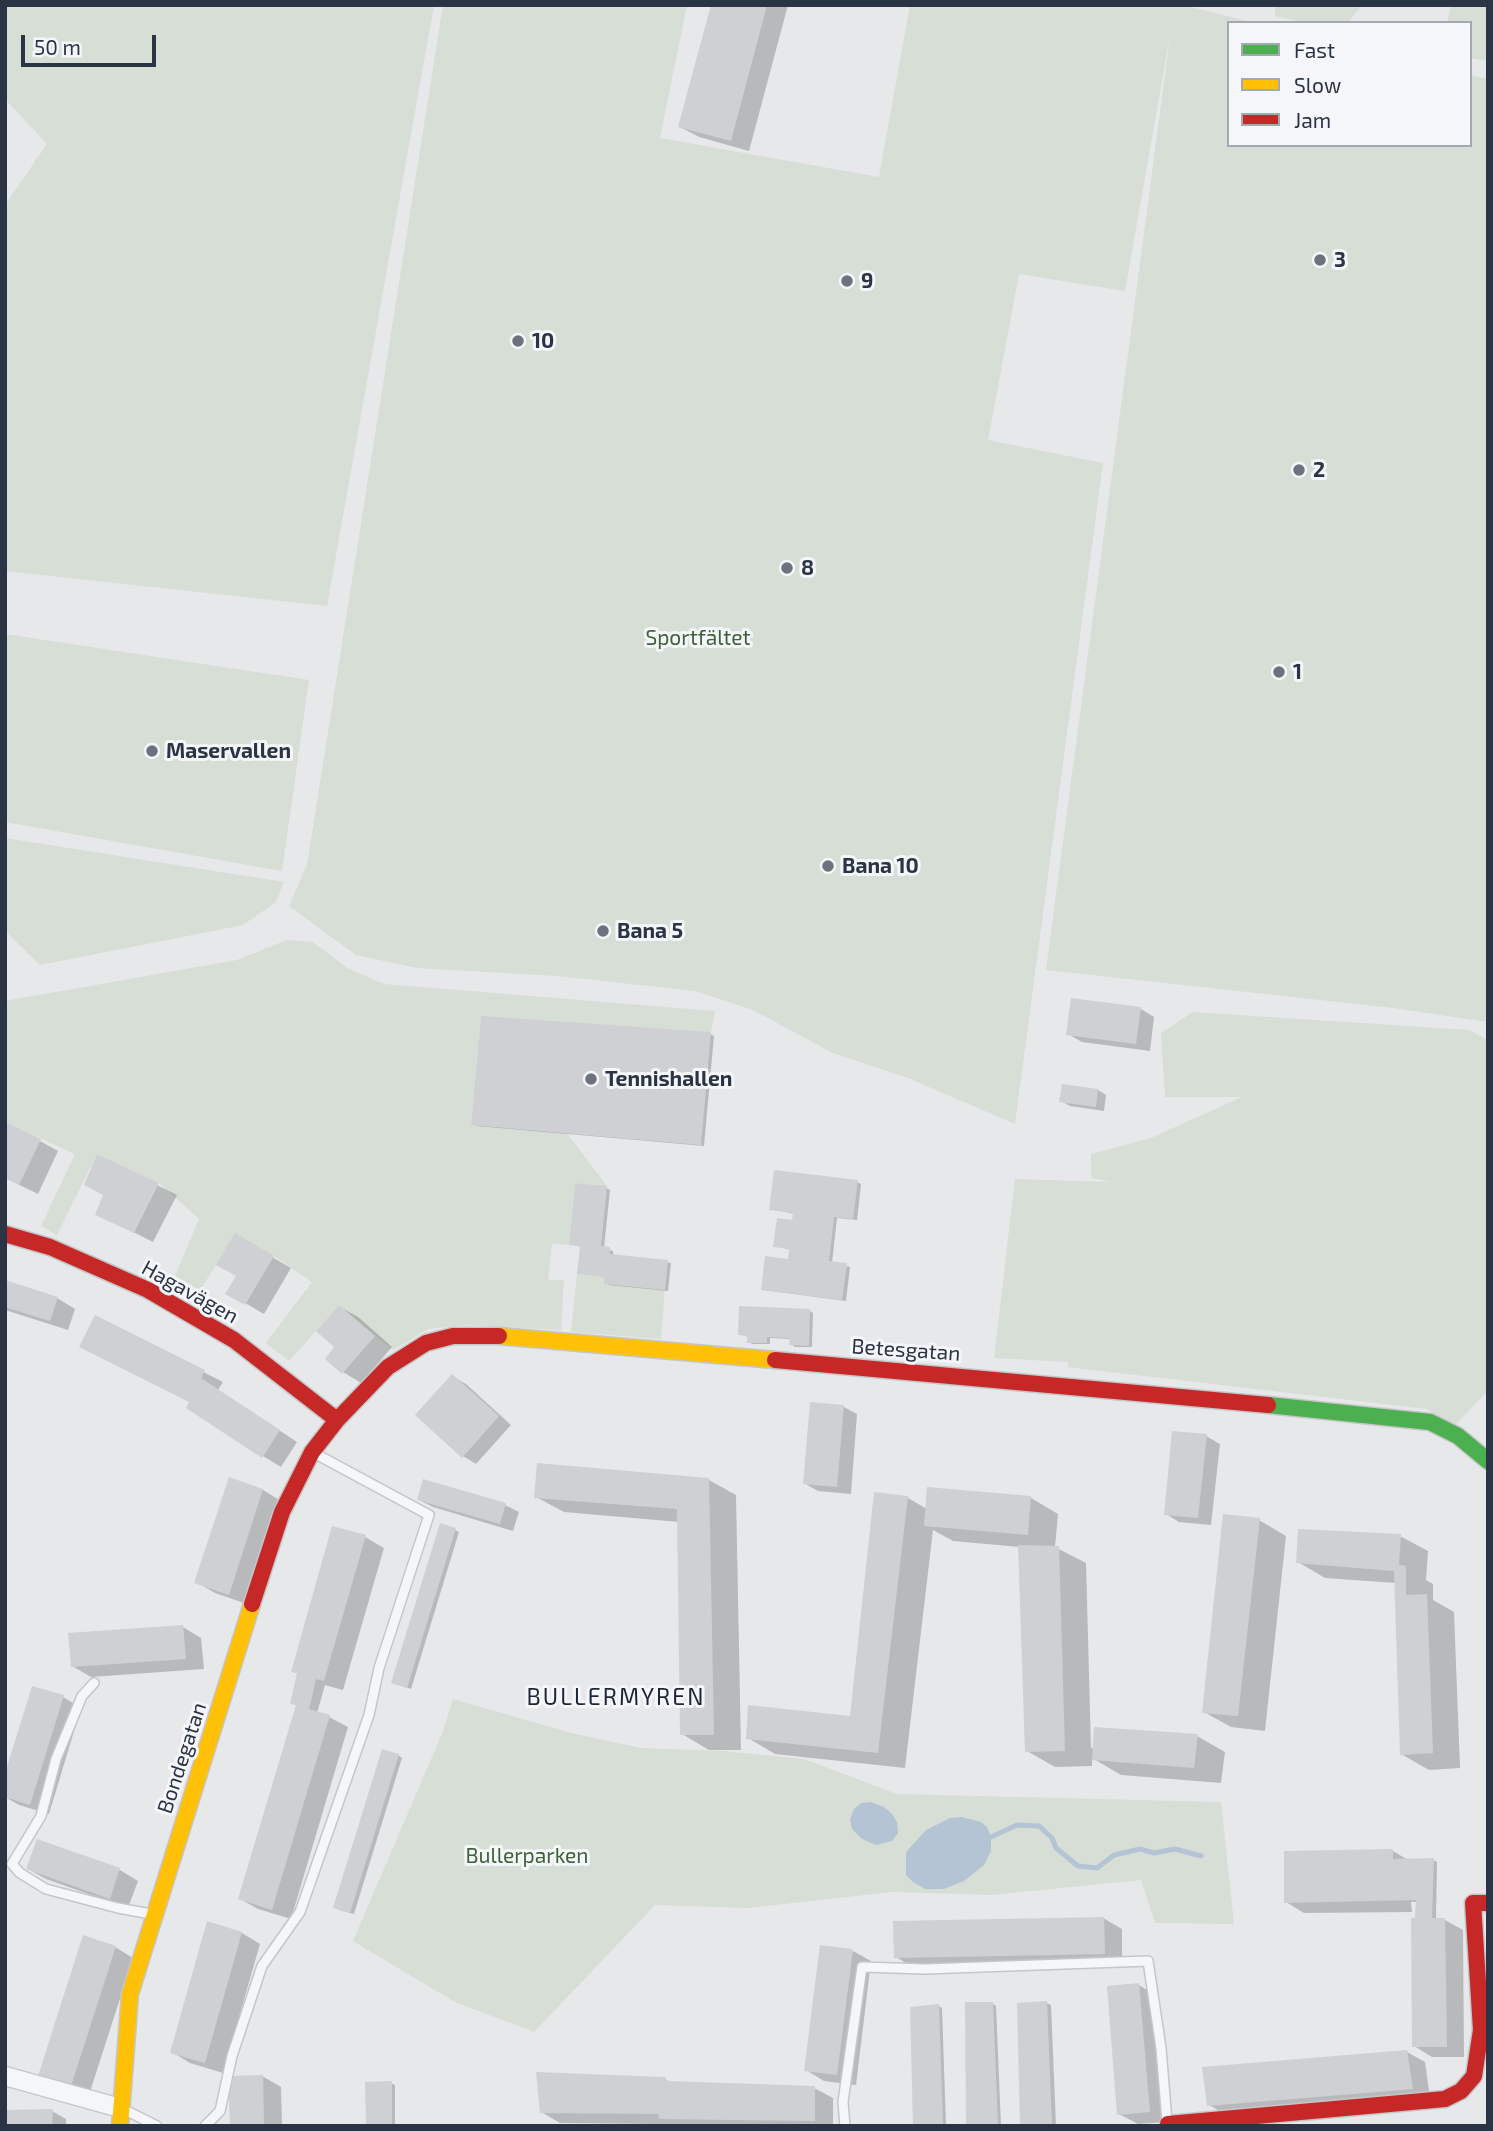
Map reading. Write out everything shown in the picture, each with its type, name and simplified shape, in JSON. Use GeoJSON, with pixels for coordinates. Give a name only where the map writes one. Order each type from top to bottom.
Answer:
{"type":"FeatureCollection","features":[{"type":"Feature","properties":{"kind":"street","name":"Hagavägen"},"geometry":{"type":"LineString","coordinates":[[5,1234],[50,1247],[148,1290],[234,1340],[337,1420]]}},
{"type":"Feature","properties":{"kind":"street","name":"Betesgatan"},"geometry":{"type":"LineString","coordinates":[[337,1420],[388,1367],[426,1343],[453,1336],[485,1335],[945,1368],[1430,1422],[1458,1436],[1488,1461]]}},
{"type":"Feature","properties":{"kind":"street","name":"Bondegatan"},"geometry":{"type":"LineString","coordinates":[[120,2117],[130,1994],[154,1915],[282,1513],[312,1452],[337,1420]]}},
{"type":"Feature","properties":{"kind":"street"},"geometry":{"type":"LineString","coordinates":[[1168,2124],[1445,2099],[1461,2091],[1474,2076],[1481,2030],[1473,1903],[1488,1903]]}},
{"type":"Feature","properties":{"kind":"street"},"geometry":{"type":"LineString","coordinates":[[5,2076],[120,2117]]}},
{"type":"Feature","properties":{"kind":"lane"},"geometry":{"type":"LineString","coordinates":[[205,2126],[220,2111],[232,2056],[262,1966],[300,1912],[369,1715],[379,1668],[429,1515],[312,1452]]}},
{"type":"Feature","properties":{"kind":"lane"},"geometry":{"type":"LineString","coordinates":[[94,1683],[82,1696],[56,1759],[41,1816],[12,1864],[20,1873],[46,1889],[154,1915]]}},
{"type":"Feature","properties":{"kind":"lane"},"geometry":{"type":"LineString","coordinates":[[845,2126],[843,2102],[862,1967],[925,1969],[1147,1961],[1161,2048],[1168,2124]]}},
{"type":"Feature","properties":{"kind":"lane"},"geometry":{"type":"LineString","coordinates":[[120,2117],[157,2126]]}},
{"type":"Feature","properties":{"kind":"green space"},"geometry":{"type":"Polygon","coordinates":[[[5,5],[434,5],[327,606],[5,571],[5,205],[47,144],[5,99],[5,5]]]}},
{"type":"Feature","properties":{"kind":"green space","name":"Sportfältet"},"geometry":{"type":"Polygon","coordinates":[[[443,5],[687,5],[660,138],[879,177],[910,5],[1183,5],[1247,21],[1227,21],[1227,147],[1472,147],[1472,75],[1488,79],[1488,1022],[1393,1008],[1046,970],[1171,30],[1125,291],[1019,274],[988,440],[1103,463],[1015,1124],[908,1078],[833,1053],[753,1010],[695,991],[557,976],[417,968],[356,955],[289,906],[307,865],[443,5]]]}},
{"type":"Feature","properties":{"kind":"green space"},"geometry":{"type":"Polygon","coordinates":[[[1276,5],[1362,5],[1350,21],[1297,21],[1275,16],[1276,5]]]}},
{"type":"Feature","properties":{"kind":"green space"},"geometry":{"type":"Polygon","coordinates":[[[1451,5],[1488,5],[1488,61],[1472,58],[1472,21],[1447,21],[1451,5]]]}},
{"type":"Feature","properties":{"kind":"green space","name":"Maservallen"},"geometry":{"type":"Polygon","coordinates":[[[5,634],[309,680],[282,871],[5,822],[5,634]]]}},
{"type":"Feature","properties":{"kind":"green space"},"geometry":{"type":"Polygon","coordinates":[[[5,838],[284,882],[276,902],[243,925],[40,965],[5,931],[5,838]]]}},
{"type":"Feature","properties":{"kind":"green space"},"geometry":{"type":"Polygon","coordinates":[[[287,940],[313,942],[347,968],[384,984],[715,1011],[711,1032],[481,1017],[471,1125],[567,1133],[607,1186],[575,1183],[569,1245],[552,1244],[548,1280],[564,1280],[561,1330],[467,1325],[428,1329],[393,1350],[339,1305],[289,1361],[266,1343],[312,1282],[274,1256],[216,1265],[200,1290],[175,1276],[199,1219],[159,1183],[97,1154],[57,1235],[41,1226],[75,1154],[5,1122],[5,1001],[237,960],[287,940]]]}},
{"type":"Feature","properties":{"kind":"green space"},"geometry":{"type":"Polygon","coordinates":[[[1193,1012],[1469,1030],[1488,1040],[1488,1391],[1453,1427],[1427,1409],[1067,1367],[1069,1362],[994,1358],[1015,1179],[1112,1182],[1091,1178],[1091,1154],[1151,1138],[1242,1097],[1165,1097],[1161,1033],[1193,1012]]]}},
{"type":"Feature","properties":{"kind":"green space"},"geometry":{"type":"Polygon","coordinates":[[[577,1274],[604,1277],[604,1284],[665,1290],[661,1339],[571,1332],[577,1274]]]}},
{"type":"Feature","properties":{"kind":"green space","name":"Bullerparken"},"geometry":{"type":"Polygon","coordinates":[[[453,1699],[571,1733],[641,1748],[724,1751],[804,1759],[897,1794],[1221,1802],[1234,1924],[1155,1923],[1141,1880],[992,1895],[892,1892],[748,1908],[655,1905],[534,2032],[455,2002],[353,1941],[442,1734],[453,1699]]]}},
{"type":"Feature","properties":{"kind":"water"},"geometry":{"type":"Polygon","coordinates":[[[871,1802],[884,1807],[897,1822],[898,1833],[892,1841],[876,1845],[862,1839],[852,1829],[850,1819],[854,1809],[861,1803],[871,1802]]]}},
{"type":"Feature","properties":{"kind":"water"},"geometry":{"type":"Polygon","coordinates":[[[962,1817],[981,1822],[987,1827],[991,1837],[991,1851],[984,1865],[964,1881],[944,1889],[925,1889],[913,1882],[906,1875],[906,1852],[926,1830],[950,1818],[962,1817]]]}},
{"type":"Feature","properties":{"kind":"building"},"geometry":{"type":"Polygon","coordinates":[[[711,5],[767,5],[731,141],[678,127],[711,5]]]}},
{"type":"Feature","properties":{"kind":"building"},"geometry":{"type":"Polygon","coordinates":[[[1071,998],[1141,1007],[1136,1044],[1066,1035],[1071,998]]]}},
{"type":"Feature","properties":{"kind":"building","name":"Tennishallen"},"geometry":{"type":"Polygon","coordinates":[[[481,1016],[711,1032],[701,1145],[471,1125],[481,1016]]]}},
{"type":"Feature","properties":{"kind":"building"},"geometry":{"type":"Polygon","coordinates":[[[1062,1084],[1098,1089],[1096,1107],[1059,1102],[1062,1084]]]}},
{"type":"Feature","properties":{"kind":"building"},"geometry":{"type":"Polygon","coordinates":[[[5,1122],[41,1139],[19,1185],[5,1178],[5,1122]]]}},
{"type":"Feature","properties":{"kind":"building"},"geometry":{"type":"Polygon","coordinates":[[[97,1154],[159,1183],[134,1233],[95,1215],[103,1195],[84,1185],[97,1154]]]}},
{"type":"Feature","properties":{"kind":"building"},"geometry":{"type":"Polygon","coordinates":[[[774,1170],[858,1180],[853,1219],[834,1217],[829,1261],[847,1263],[842,1300],[761,1290],[765,1256],[788,1259],[789,1249],[773,1247],[777,1218],[792,1220],[793,1213],[769,1210],[774,1170]]]}},
{"type":"Feature","properties":{"kind":"building"},"geometry":{"type":"Polygon","coordinates":[[[575,1183],[607,1186],[601,1246],[610,1247],[610,1254],[668,1260],[665,1290],[604,1284],[604,1277],[577,1274],[580,1246],[569,1245],[575,1183]]]}},
{"type":"Feature","properties":{"kind":"building"},"geometry":{"type":"Polygon","coordinates":[[[235,1233],[274,1256],[245,1305],[225,1294],[236,1276],[216,1265],[235,1233]]]}},
{"type":"Feature","properties":{"kind":"building"},"geometry":{"type":"Polygon","coordinates":[[[5,1280],[58,1297],[50,1321],[5,1307],[5,1280]]]}},
{"type":"Feature","properties":{"kind":"building"},"geometry":{"type":"Polygon","coordinates":[[[339,1305],[375,1336],[342,1374],[325,1359],[334,1347],[316,1331],[339,1305]]]}},
{"type":"Feature","properties":{"kind":"building"},"geometry":{"type":"Polygon","coordinates":[[[739,1306],[810,1309],[809,1346],[789,1345],[790,1338],[767,1337],[767,1343],[747,1343],[747,1336],[738,1335],[739,1306]]]}},
{"type":"Feature","properties":{"kind":"building"},"geometry":{"type":"Polygon","coordinates":[[[95,1315],[205,1370],[201,1378],[280,1430],[262,1458],[186,1408],[189,1402],[79,1347],[95,1315]]]}},
{"type":"Feature","properties":{"kind":"building"},"geometry":{"type":"Polygon","coordinates":[[[452,1374],[499,1416],[462,1458],[415,1415],[452,1374]]]}},
{"type":"Feature","properties":{"kind":"building"},"geometry":{"type":"Polygon","coordinates":[[[810,1402],[844,1405],[837,1487],[803,1484],[810,1402]]]}},
{"type":"Feature","properties":{"kind":"building"},"geometry":{"type":"Polygon","coordinates":[[[1172,1431],[1207,1434],[1198,1518],[1164,1515],[1172,1431]]]}},
{"type":"Feature","properties":{"kind":"building"},"geometry":{"type":"Polygon","coordinates":[[[537,1463],[709,1478],[714,1735],[680,1735],[677,1509],[534,1498],[537,1463]]]}},
{"type":"Feature","properties":{"kind":"building"},"geometry":{"type":"Polygon","coordinates":[[[229,1477],[263,1489],[229,1595],[194,1583],[229,1477]]]}},
{"type":"Feature","properties":{"kind":"building"},"geometry":{"type":"Polygon","coordinates":[[[423,1479],[506,1503],[500,1524],[417,1500],[423,1479]]]}},
{"type":"Feature","properties":{"kind":"building"},"geometry":{"type":"Polygon","coordinates":[[[927,1487],[1031,1496],[1028,1535],[924,1526],[927,1487]]]}},
{"type":"Feature","properties":{"kind":"building"},"geometry":{"type":"Polygon","coordinates":[[[874,1492],[908,1496],[878,1753],[746,1739],[748,1705],[850,1716],[874,1492]]]}},
{"type":"Feature","properties":{"kind":"building"},"geometry":{"type":"Polygon","coordinates":[[[1223,1514],[1260,1518],[1238,1716],[1202,1713],[1223,1514]]]}},
{"type":"Feature","properties":{"kind":"building"},"geometry":{"type":"Polygon","coordinates":[[[440,1523],[456,1528],[407,1688],[391,1683],[440,1523]]]}},
{"type":"Feature","properties":{"kind":"building"},"geometry":{"type":"Polygon","coordinates":[[[332,1526],[366,1535],[324,1681],[316,1679],[309,1709],[330,1715],[272,1910],[238,1899],[296,1705],[290,1704],[297,1673],[291,1672],[332,1526]]]}},
{"type":"Feature","properties":{"kind":"building"},"geometry":{"type":"Polygon","coordinates":[[[1298,1529],[1401,1534],[1399,1565],[1406,1566],[1406,1595],[1427,1594],[1433,1753],[1400,1755],[1394,1571],[1296,1563],[1298,1529]]]}},
{"type":"Feature","properties":{"kind":"building"},"geometry":{"type":"Polygon","coordinates":[[[1018,1545],[1059,1546],[1065,1751],[1025,1752],[1018,1545]]]}},
{"type":"Feature","properties":{"kind":"building"},"geometry":{"type":"Polygon","coordinates":[[[183,1625],[186,1659],[71,1667],[68,1633],[183,1625]]]}},
{"type":"Feature","properties":{"kind":"building"},"geometry":{"type":"Polygon","coordinates":[[[32,1686],[64,1695],[30,1805],[5,1797],[5,1773],[32,1686]]]}},
{"type":"Feature","properties":{"kind":"building"},"geometry":{"type":"Polygon","coordinates":[[[1094,1727],[1198,1734],[1194,1768],[1092,1760],[1094,1727]]]}},
{"type":"Feature","properties":{"kind":"building"},"geometry":{"type":"Polygon","coordinates":[[[382,1749],[399,1754],[350,1913],[333,1908],[382,1749]]]}},
{"type":"Feature","properties":{"kind":"building"},"geometry":{"type":"Polygon","coordinates":[[[37,1839],[120,1868],[110,1899],[26,1869],[37,1839]]]}},
{"type":"Feature","properties":{"kind":"building"},"geometry":{"type":"Polygon","coordinates":[[[1393,1849],[1393,1859],[1434,1858],[1432,1918],[1445,1918],[1447,2047],[1412,2047],[1411,1918],[1415,1918],[1416,1900],[1284,1903],[1284,1851],[1393,1849]]]}},
{"type":"Feature","properties":{"kind":"building"},"geometry":{"type":"Polygon","coordinates":[[[1104,1917],[1105,1954],[894,1958],[893,1921],[1104,1917]]]}},
{"type":"Feature","properties":{"kind":"building"},"geometry":{"type":"Polygon","coordinates":[[[207,1921],[242,1932],[205,2063],[170,2053],[207,1921]]]}},
{"type":"Feature","properties":{"kind":"building"},"geometry":{"type":"Polygon","coordinates":[[[83,1935],[116,1946],[71,2086],[38,2076],[83,1935]]]}},
{"type":"Feature","properties":{"kind":"building"},"geometry":{"type":"Polygon","coordinates":[[[820,1945],[853,1949],[837,2075],[804,2071],[820,1945]]]}},
{"type":"Feature","properties":{"kind":"building"},"geometry":{"type":"Polygon","coordinates":[[[1139,1983],[1150,2112],[1117,2115],[1107,1986],[1139,1983]]]}},
{"type":"Feature","properties":{"kind":"building"},"geometry":{"type":"Polygon","coordinates":[[[1047,2001],[1052,2125],[1020,2125],[1017,2003],[1047,2001]]]}},
{"type":"Feature","properties":{"kind":"building"},"geometry":{"type":"Polygon","coordinates":[[[965,2002],[993,2002],[998,2126],[966,2126],[965,2002]]]}},
{"type":"Feature","properties":{"kind":"building"},"geometry":{"type":"Polygon","coordinates":[[[939,2004],[943,2126],[913,2126],[910,2007],[939,2004]]]}},
{"type":"Feature","properties":{"kind":"building"},"geometry":{"type":"Polygon","coordinates":[[[1407,2050],[1413,2089],[1207,2106],[1202,2067],[1407,2050]]]}},
{"type":"Feature","properties":{"kind":"building"},"geometry":{"type":"Polygon","coordinates":[[[536,2072],[665,2077],[667,2081],[815,2086],[815,2121],[659,2119],[658,2114],[540,2113],[536,2072]]]}},
{"type":"Feature","properties":{"kind":"building"},"geometry":{"type":"Polygon","coordinates":[[[263,2075],[264,2126],[230,2126],[228,2076],[263,2075]]]}},
{"type":"Feature","properties":{"kind":"building"},"geometry":{"type":"Polygon","coordinates":[[[392,2081],[392,2126],[366,2126],[365,2082],[392,2081]]]}},
{"type":"Feature","properties":{"kind":"building"},"geometry":{"type":"Polygon","coordinates":[[[53,2109],[52,2126],[5,2126],[5,2110],[53,2109]]]}},
{"type":"Feature","properties":{"kind":"waterway"},"geometry":{"type":"LineString","coordinates":[[991,1837],[1017,1825],[1039,1826],[1052,1838],[1056,1848],[1078,1866],[1097,1868],[1114,1855],[1140,1849],[1154,1853],[1175,1849],[1201,1856]]}},
{"type":"Feature","properties":{"kind":"traffic: fast"},"geometry":{"type":"LineString","coordinates":[[1268,1405],[1430,1422],[1458,1436],[1488,1461]]}},
{"type":"Feature","properties":{"kind":"traffic: slow"},"geometry":{"type":"LineString","coordinates":[[499,1336],[775,1360]]}},
{"type":"Feature","properties":{"kind":"traffic: slow"},"geometry":{"type":"LineString","coordinates":[[120,2126],[130,1994],[252,1604]]}},
{"type":"Feature","properties":{"kind":"traffic: jam"},"geometry":{"type":"LineString","coordinates":[[5,1234],[50,1247],[148,1290],[234,1340],[337,1420]]}},
{"type":"Feature","properties":{"kind":"traffic: jam"},"geometry":{"type":"LineString","coordinates":[[252,1604],[282,1512],[312,1452],[337,1420],[388,1367],[426,1343],[453,1336],[499,1336]]}},
{"type":"Feature","properties":{"kind":"traffic: jam"},"geometry":{"type":"LineString","coordinates":[[775,1360],[1268,1405]]}},
{"type":"Feature","properties":{"kind":"traffic: jam"},"geometry":{"type":"LineString","coordinates":[[1168,2124],[1445,2099],[1461,2091],[1474,2076],[1481,2030],[1473,1903],[1488,1903]]}},
{"type":"Feature","properties":{"kind":"place","name":"3"},"geometry":{"type":"Point","coordinates":[1320,260]}},
{"type":"Feature","properties":{"kind":"place","name":"9"},"geometry":{"type":"Point","coordinates":[847,281]}},
{"type":"Feature","properties":{"kind":"place","name":"10"},"geometry":{"type":"Point","coordinates":[518,341]}},
{"type":"Feature","properties":{"kind":"place","name":"2"},"geometry":{"type":"Point","coordinates":[1299,470]}},
{"type":"Feature","properties":{"kind":"place","name":"8"},"geometry":{"type":"Point","coordinates":[787,568]}},
{"type":"Feature","properties":{"kind":"place","name":"1"},"geometry":{"type":"Point","coordinates":[1279,672]}},
{"type":"Feature","properties":{"kind":"place","name":"Maservallen"},"geometry":{"type":"Point","coordinates":[152,751]}},
{"type":"Feature","properties":{"kind":"place","name":"Bana 10"},"geometry":{"type":"Point","coordinates":[828,866]}},
{"type":"Feature","properties":{"kind":"place","name":"Bana 5"},"geometry":{"type":"Point","coordinates":[603,931]}},
{"type":"Feature","properties":{"kind":"place","name":"Tennishallen"},"geometry":{"type":"Point","coordinates":[591,1079]}},
{"type":"Feature","properties":{"kind":"district","name":"BULLERMYREN"},"geometry":{"type":"Point","coordinates":[616,1697]}}]}
